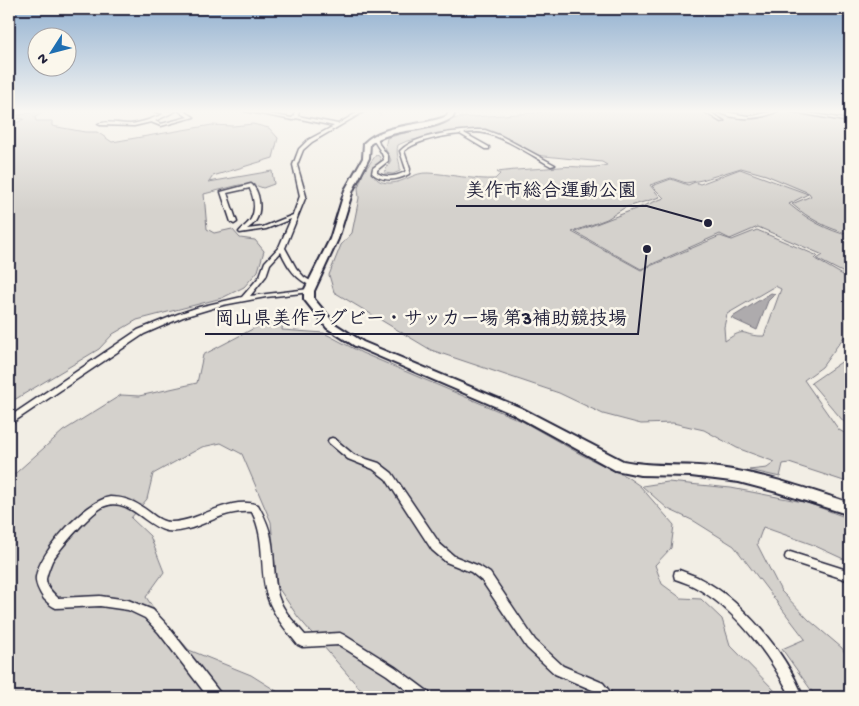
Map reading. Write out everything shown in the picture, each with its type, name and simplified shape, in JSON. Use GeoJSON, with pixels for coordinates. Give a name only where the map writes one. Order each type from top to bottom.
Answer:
{"type":"FeatureCollection","features":[{"type":"Feature","properties":{"kind":"street"},"geometry":{"type":"LineString","coordinates":[[245,300],[246,296],[263,276],[267,263],[282,248],[288,236],[303,196],[295,165],[300,149],[306,144]]}},
{"type":"Feature","properties":{"kind":"street"},"geometry":{"type":"LineString","coordinates":[[367,144],[366,158],[349,190],[334,240],[311,288],[310,299],[331,326],[359,344],[517,411],[620,466],[639,471],[700,471],[730,475],[850,508]]}},
{"type":"Feature","properties":{"kind":"street"},"geometry":{"type":"LineString","coordinates":[[377,144],[386,156],[386,160],[375,169],[374,173],[380,177],[395,178],[408,173],[402,151],[410,144]]}},
{"type":"Feature","properties":{"kind":"street"},"geometry":{"type":"LineString","coordinates":[[480,144],[487,148]]}},
{"type":"Feature","properties":{"kind":"street"},"geometry":{"type":"LineString","coordinates":[[509,144],[553,165]]}},
{"type":"Feature","properties":{"kind":"street"},"geometry":{"type":"LineString","coordinates":[[234,222],[224,192],[251,186],[254,190],[256,208],[253,221],[242,232],[264,228],[294,216]]}},
{"type":"Feature","properties":{"kind":"street"},"geometry":{"type":"LineString","coordinates":[[282,248],[295,271],[311,288]]}},
{"type":"Feature","properties":{"kind":"street"},"geometry":{"type":"LineString","coordinates":[[9,421],[148,328],[198,310],[311,288]]}},
{"type":"Feature","properties":{"kind":"street"},"geometry":{"type":"LineString","coordinates":[[332,441],[351,457],[376,466],[389,476],[436,547],[450,559],[475,569],[486,577],[531,644],[559,670],[599,687],[607,697]]}},
{"type":"Feature","properties":{"kind":"street"},"geometry":{"type":"LineString","coordinates":[[216,697],[149,614],[128,605],[100,601],[56,603],[46,592],[41,580],[47,559],[90,511],[102,503],[119,501],[139,508],[157,523],[168,527],[187,525],[229,509],[244,506],[255,508],[263,521],[270,555],[271,588],[281,616],[302,641],[340,639],[391,671],[426,697]]}},
{"type":"Feature","properties":{"kind":"street"},"geometry":{"type":"LineString","coordinates":[[790,557],[850,576]]}},
{"type":"Feature","properties":{"kind":"street"},"geometry":{"type":"LineString","coordinates":[[679,575],[693,579],[712,590],[738,614],[768,650],[798,697]]}},
{"type":"Feature","properties":{"kind":"shaded area"},"geometry":{"type":"Polygon","coordinates":[[[9,144],[277,144],[273,158],[213,176],[209,182],[272,171],[274,184],[263,188],[252,184],[239,185],[204,194],[207,229],[214,233],[232,229],[240,238],[255,240],[264,251],[258,271],[244,287],[222,298],[137,320],[113,334],[99,349],[9,403],[9,144]]]}},
{"type":"Feature","properties":{"kind":"shaded area"},"geometry":{"type":"Polygon","coordinates":[[[386,144],[400,144],[398,145],[397,152],[400,171],[393,174],[384,173],[391,160],[385,148],[386,144]]]}},
{"type":"Feature","properties":{"kind":"shaded area"},"geometry":{"type":"Polygon","coordinates":[[[513,144],[850,144],[850,234],[819,223],[792,204],[811,196],[809,193],[766,175],[741,168],[686,183],[671,178],[650,185],[660,197],[624,208],[607,219],[572,232],[641,270],[720,236],[732,240],[757,230],[818,256],[815,259],[850,279],[850,332],[843,338],[822,367],[804,380],[839,430],[850,436],[850,483],[789,463],[783,464],[780,477],[749,470],[767,468],[775,462],[737,448],[704,430],[673,423],[641,424],[603,414],[559,393],[431,350],[334,292],[329,275],[341,245],[352,233],[359,198],[358,188],[363,173],[376,155],[381,160],[372,172],[373,175],[379,180],[390,183],[423,173],[495,179],[500,174],[497,172],[505,171],[607,165],[602,162],[535,155],[513,144]],[[775,286],[727,314],[724,327],[725,341],[741,333],[764,336],[781,289],[775,286]]]}},
{"type":"Feature","properties":{"kind":"shaded area"},"geometry":{"type":"Polygon","coordinates":[[[740,169],[808,194],[789,204],[818,224],[850,236],[850,276],[817,259],[823,255],[758,227],[730,239],[720,234],[641,269],[575,232],[664,198],[652,186],[671,179],[688,185],[695,182],[700,184],[740,169]]]}},
{"type":"Feature","properties":{"kind":"shaded area"},"geometry":{"type":"Polygon","coordinates":[[[771,293],[775,294],[768,301],[757,330],[731,318],[771,293]]]}},
{"type":"Feature","properties":{"kind":"shaded area"},"geometry":{"type":"Polygon","coordinates":[[[283,321],[282,330],[324,333],[362,353],[522,421],[582,455],[627,477],[640,486],[674,525],[671,548],[655,565],[662,584],[681,598],[701,599],[722,619],[730,645],[781,697],[367,697],[298,617],[277,586],[271,522],[242,454],[221,443],[202,447],[153,474],[147,499],[131,518],[150,536],[164,572],[146,597],[156,612],[189,650],[251,675],[286,697],[9,697],[9,479],[63,431],[121,395],[139,396],[197,383],[203,355],[262,324],[283,321]]]}},
{"type":"Feature","properties":{"kind":"shaded area"},"geometry":{"type":"Polygon","coordinates":[[[850,356],[850,429],[811,383],[850,356]]]}},
{"type":"Feature","properties":{"kind":"shaded area"},"geometry":{"type":"Polygon","coordinates":[[[668,482],[731,488],[808,503],[850,519],[850,562],[811,544],[763,527],[757,544],[781,591],[809,620],[842,648],[850,662],[850,697],[816,697],[782,649],[805,639],[734,546],[694,521],[668,509],[642,486],[668,482]]]}},
{"type":"Feature","properties":{"kind":"place","name":"美作市総合運動公園"},"geometry":{"type":"Point","coordinates":[708,223]}},
{"type":"Feature","properties":{"kind":"place","name":"岡山県美作ラグビー・サッカー場 第3補助競技場"},"geometry":{"type":"Point","coordinates":[647,249]}}]}
